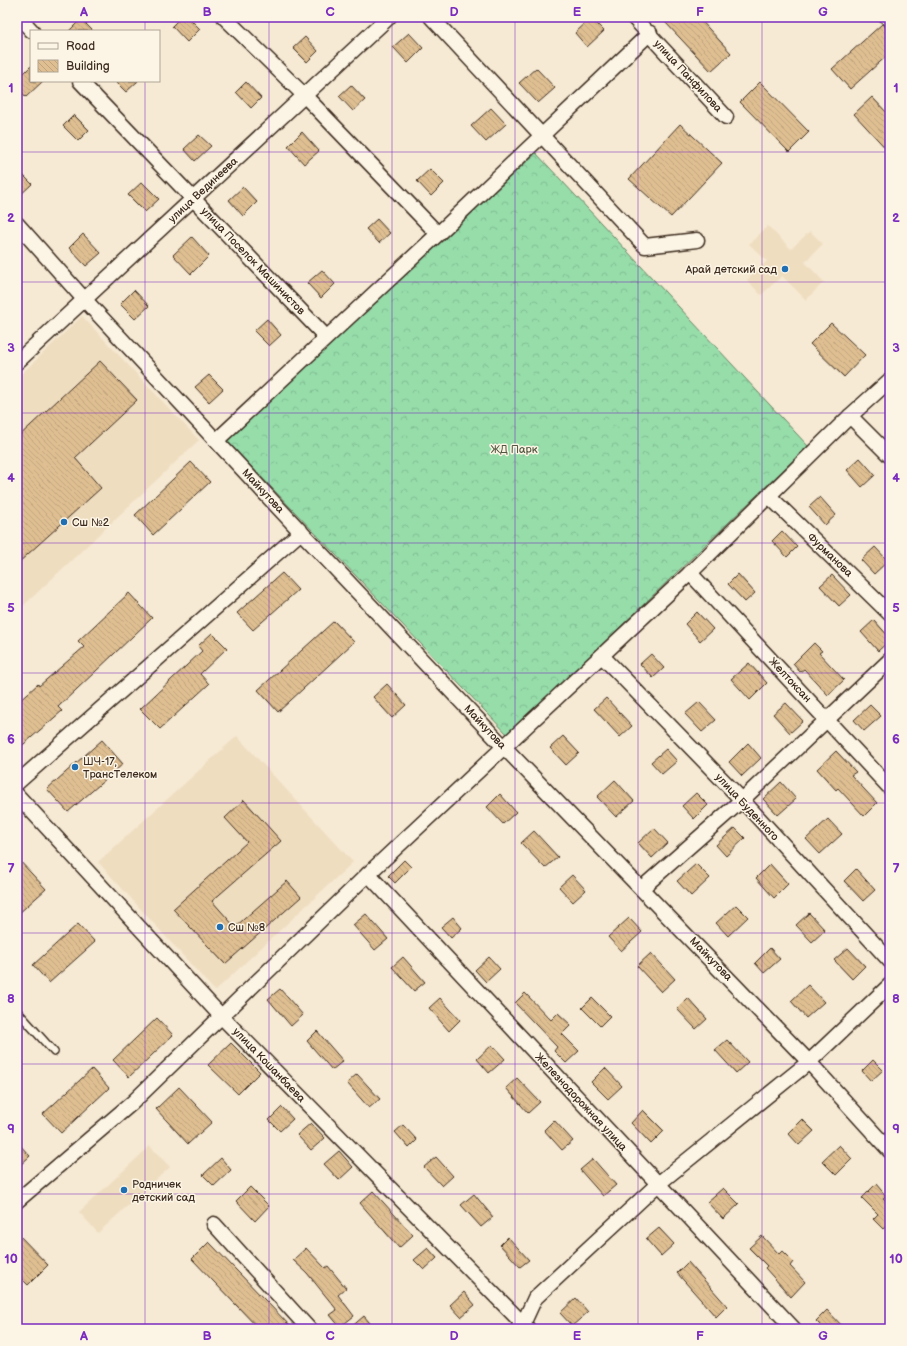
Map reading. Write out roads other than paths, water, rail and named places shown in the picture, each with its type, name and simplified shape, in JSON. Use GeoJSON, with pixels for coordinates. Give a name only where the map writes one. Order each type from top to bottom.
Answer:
{"type":"FeatureCollection","features":[{"type":"Feature","properties":{"kind":"street"},"geometry":{"type":"LineString","coordinates":[[19,17],[31,30]]}},
{"type":"Feature","properties":{"kind":"street"},"geometry":{"type":"LineString","coordinates":[[224,17],[305,96],[438,234]]}},
{"type":"Feature","properties":{"kind":"street","name":"улица Вединеева"},"geometry":{"type":"LineString","coordinates":[[17,362],[389,17]]}},
{"type":"Feature","properties":{"kind":"street"},"geometry":{"type":"LineString","coordinates":[[431,17],[645,246],[697,240]]}},
{"type":"Feature","properties":{"kind":"street","name":"улица Панфилова"},"geometry":{"type":"LineString","coordinates":[[633,17],[650,33],[726,117]]}},
{"type":"Feature","properties":{"kind":"street"},"geometry":{"type":"LineString","coordinates":[[216,440],[438,234],[650,33]]}},
{"type":"Feature","properties":{"kind":"street","name":"улица Поселок Машинистов"},"geometry":{"type":"LineString","coordinates":[[81,82],[194,198],[326,338]]}},
{"type":"Feature","properties":{"kind":"street","name":"Майкутова"},"geometry":{"type":"LineString","coordinates":[[17,224],[84,299],[301,532],[503,746],[810,1062],[890,1151]]}},
{"type":"Feature","properties":{"kind":"street"},"geometry":{"type":"LineString","coordinates":[[17,1201],[132,1103],[368,874],[503,746],[690,573],[850,416],[890,380]]}},
{"type":"Feature","properties":{"kind":"street"},"geometry":{"type":"LineString","coordinates":[[850,416],[890,456]]}},
{"type":"Feature","properties":{"kind":"street","name":"Фурманова"},"geometry":{"type":"LineString","coordinates":[[769,496],[890,614]]}},
{"type":"Feature","properties":{"kind":"street"},"geometry":{"type":"LineString","coordinates":[[17,783],[301,532]]}},
{"type":"Feature","properties":{"kind":"street","name":"Желтоксан"},"geometry":{"type":"LineString","coordinates":[[690,573],[890,788]]}},
{"type":"Feature","properties":{"kind":"street","name":"улица Буденного"},"geometry":{"type":"LineString","coordinates":[[602,656],[742,800],[890,961]]}},
{"type":"Feature","properties":{"kind":"street"},"geometry":{"type":"LineString","coordinates":[[642,888],[742,800],[890,660]]}},
{"type":"Feature","properties":{"kind":"street","name":"улица Кошанбаева"},"geometry":{"type":"LineString","coordinates":[[17,795],[221,1016],[523,1327]]}},
{"type":"Feature","properties":{"kind":"street","name":"Железнодорожная улица"},"geometry":{"type":"LineString","coordinates":[[368,874],[794,1329]]}},
{"type":"Feature","properties":{"kind":"street"},"geometry":{"type":"LineString","coordinates":[[523,1327],[535,1298],[658,1184],[810,1062],[890,985]]}},
{"type":"Feature","properties":{"kind":"street"},"geometry":{"type":"LineString","coordinates":[[214,1224],[309,1329]]}},
{"type":"Feature","properties":{"kind":"lane"},"geometry":{"type":"LineString","coordinates":[[17,1011],[54,1052]]}},
{"type":"Feature","properties":{"kind":"place","name":"Арай детский сад"},"geometry":{"type":"Point","coordinates":[785,269]}},
{"type":"Feature","properties":{"kind":"place","name":"Сш №2"},"geometry":{"type":"Point","coordinates":[64,522]}},
{"type":"Feature","properties":{"kind":"place","name":"ШЧ-17, ТрансТелеком"},"geometry":{"type":"Point","coordinates":[75,767]}},
{"type":"Feature","properties":{"kind":"place","name":"Сш №8"},"geometry":{"type":"Point","coordinates":[220,927]}},
{"type":"Feature","properties":{"kind":"place","name":"Родничек детский сад"},"geometry":{"type":"Point","coordinates":[124,1190]}},
{"type":"Feature","properties":{"kind":"park label","name":"ЖД Парк"},"geometry":{"type":"Point","coordinates":[514,449]}}]}
